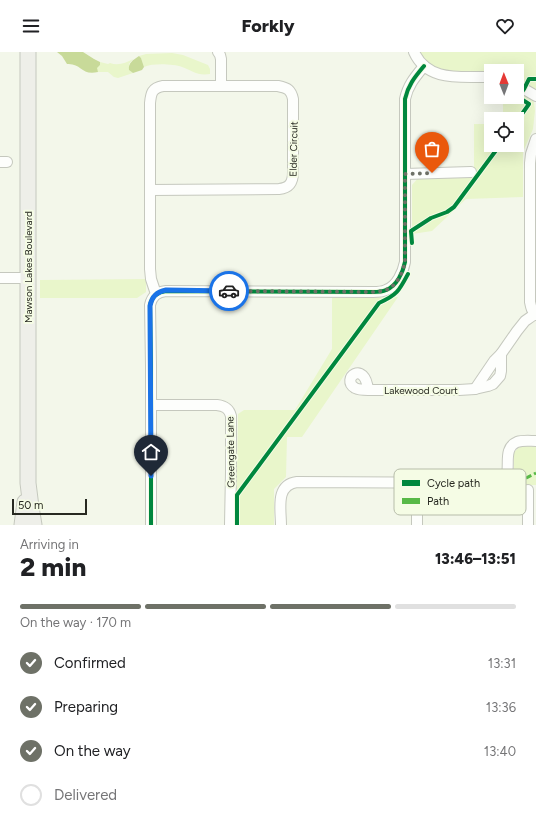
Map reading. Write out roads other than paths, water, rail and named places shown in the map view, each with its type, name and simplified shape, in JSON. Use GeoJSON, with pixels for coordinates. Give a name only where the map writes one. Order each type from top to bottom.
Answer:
{"type":"FeatureCollection","features":[{"type":"Feature","properties":{"kind":"street","name":"Mawson Lakes Boulevard"},"geometry":{"type":"LineString","coordinates":[[28,52],[28,483],[34,525]]}},
{"type":"Feature","properties":{"kind":"street"},"geometry":{"type":"LineString","coordinates":[[218,52],[221,59],[221,86]]}},
{"type":"Feature","properties":{"kind":"street"},"geometry":{"type":"LineString","coordinates":[[414,52],[419,61],[432,72],[446,76],[484,77]]}},
{"type":"Feature","properties":{"kind":"street"},"geometry":{"type":"LineString","coordinates":[[151,525],[150,306],[152,299],[156,294],[166,290],[374,292],[387,290],[395,284],[402,273],[405,262],[405,99],[411,82],[424,66]]}},
{"type":"Feature","properties":{"kind":"street","name":"Elder Circuit"},"geometry":{"type":"LineString","coordinates":[[150,190],[284,189],[292,183],[293,180],[293,100],[291,91],[285,87],[278,86],[163,86],[158,87],[151,94],[150,103],[150,190],[150,269],[151,279],[156,294]]}},
{"type":"Feature","properties":{"kind":"street"},"geometry":{"type":"LineString","coordinates":[[524,90],[536,96]]}},
{"type":"Feature","properties":{"kind":"street"},"geometry":{"type":"LineString","coordinates":[[535,314],[531,308],[530,302],[530,154],[536,138]]}},
{"type":"Feature","properties":{"kind":"street"},"geometry":{"type":"LineString","coordinates":[[405,174],[471,172]]}},
{"type":"Feature","properties":{"kind":"street"},"geometry":{"type":"LineString","coordinates":[[0,278],[28,278]]}},
{"type":"Feature","properties":{"kind":"street","name":"Lakewood Court"},"geometry":{"type":"LineString","coordinates":[[368,390],[475,389],[525,321],[535,314]]}},
{"type":"Feature","properties":{"kind":"street","name":"Greengate Lane"},"geometry":{"type":"LineString","coordinates":[[151,405],[222,405],[230,412],[230,525]]}},
{"type":"Feature","properties":{"kind":"street"},"geometry":{"type":"LineString","coordinates":[[508,469],[509,451],[512,446],[521,441],[536,441]]}},
{"type":"Feature","properties":{"kind":"street"},"geometry":{"type":"LineString","coordinates":[[281,525],[282,492],[285,487],[292,482],[394,482]]}},
{"type":"Feature","properties":{"kind":"street","name":"Mawson Lakes Boulevard"},"geometry":{"type":"LineString","coordinates":[[22,525],[28,483]]}},
{"type":"Feature","properties":{"kind":"street"},"geometry":{"type":"LineString","coordinates":[[528,490],[528,525]]}}]}
